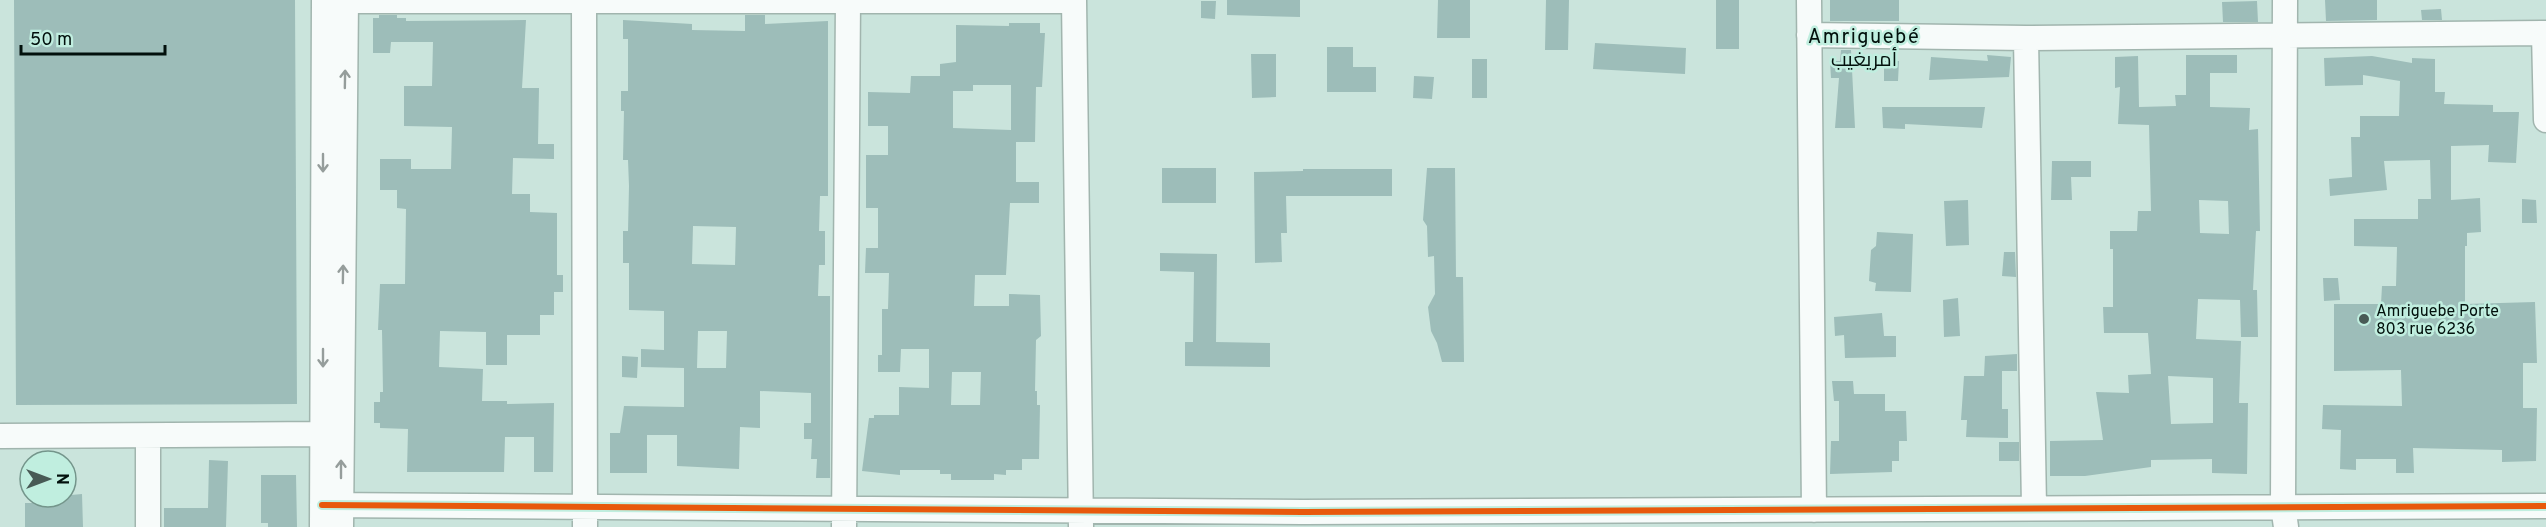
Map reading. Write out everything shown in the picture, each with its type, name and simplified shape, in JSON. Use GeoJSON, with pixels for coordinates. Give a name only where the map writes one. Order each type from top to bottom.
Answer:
{"type":"FeatureCollection","features":[{"type":"Feature","properties":{"kind":"street"},"geometry":{"type":"LineString","coordinates":[[338,0],[1074,1],[1081,518]]}},
{"type":"Feature","properties":{"kind":"street"},"geometry":{"type":"LineString","coordinates":[[332,516],[322,434],[338,0]]}},
{"type":"Feature","properties":{"kind":"street"},"geometry":{"type":"LineString","coordinates":[[332,516],[338,0]]}},
{"type":"Feature","properties":{"kind":"street"},"geometry":{"type":"LineString","coordinates":[[584,0],[585,516]]}},
{"type":"Feature","properties":{"kind":"street"},"geometry":{"type":"LineString","coordinates":[[1800,516],[1809,0]]}},
{"type":"Feature","properties":{"kind":"street"},"geometry":{"type":"LineString","coordinates":[[2285,0],[2285,516]]}},
{"type":"Feature","properties":{"kind":"street"},"geometry":{"type":"LineString","coordinates":[[844,518],[848,1]]}},
{"type":"Feature","properties":{"kind":"street"},"geometry":{"type":"LineString","coordinates":[[1809,35],[2026,38],[2545,33],[2546,120]]}},
{"type":"Feature","properties":{"kind":"street"},"geometry":{"type":"LineString","coordinates":[[2026,38],[2034,507]]}},
{"type":"Feature","properties":{"kind":"street"},"geometry":{"type":"LineString","coordinates":[[0,436],[148,437],[322,434]]}},
{"type":"Feature","properties":{"kind":"street"},"geometry":{"type":"LineString","coordinates":[[148,437],[148,527]]}},
{"type":"Feature","properties":{"kind":"street"},"geometry":{"type":"LineString","coordinates":[[332,516],[1562,519],[1800,516],[2034,507],[2099,518],[2285,516],[2546,506]]}},
{"type":"Feature","properties":{"kind":"building"},"geometry":{"type":"Polygon","coordinates":[[[14,0],[295,0],[297,404],[16,405],[14,0]]]}},
{"type":"Feature","properties":{"kind":"building"},"geometry":{"type":"Polygon","coordinates":[[[1227,0],[1300,0],[1300,17],[1227,15],[1227,0]]]}},
{"type":"Feature","properties":{"kind":"building"},"geometry":{"type":"Polygon","coordinates":[[[1438,0],[1470,0],[1470,38],[1437,38],[1438,0]]]}},
{"type":"Feature","properties":{"kind":"building"},"geometry":{"type":"Polygon","coordinates":[[[1546,0],[1569,0],[1568,50],[1545,50],[1546,0]]]}},
{"type":"Feature","properties":{"kind":"building"},"geometry":{"type":"Polygon","coordinates":[[[1716,0],[1739,0],[1739,49],[1716,49],[1716,0]]]}},
{"type":"Feature","properties":{"kind":"building"},"geometry":{"type":"Polygon","coordinates":[[[1830,0],[1899,0],[1899,21],[1830,21],[1830,0]]]}},
{"type":"Feature","properties":{"kind":"building"},"geometry":{"type":"Polygon","coordinates":[[[2325,0],[2377,0],[2377,20],[2326,21],[2325,0]]]}},
{"type":"Feature","properties":{"kind":"building"},"geometry":{"type":"Polygon","coordinates":[[[1201,1],[1216,1],[1215,19],[1201,18],[1201,1]]]}},
{"type":"Feature","properties":{"kind":"building"},"geometry":{"type":"Polygon","coordinates":[[[2257,1],[2258,22],[2223,22],[2222,2],[2257,1]]]}},
{"type":"Feature","properties":{"kind":"building"},"geometry":{"type":"Polygon","coordinates":[[[2441,9],[2442,20],[2422,20],[2421,10],[2441,9]]]}},
{"type":"Feature","properties":{"kind":"building"},"geometry":{"type":"Polygon","coordinates":[[[379,15],[397,15],[397,18],[406,18],[406,21],[526,20],[522,88],[539,88],[538,144],[554,144],[554,159],[513,158],[512,194],[530,194],[530,212],[557,213],[557,275],[563,275],[563,292],[554,292],[554,315],[540,315],[540,335],[507,335],[507,365],[486,365],[486,332],[440,331],[439,367],[483,369],[482,401],[507,401],[507,404],[554,403],[553,472],[534,472],[534,437],[505,437],[504,472],[407,472],[408,429],[380,428],[380,423],[374,423],[374,402],[380,402],[380,392],[383,392],[382,330],[378,330],[380,284],[405,284],[406,209],[397,208],[397,190],[380,190],[380,159],[411,159],[411,169],[451,169],[452,127],[404,126],[404,86],[432,86],[433,42],[391,42],[390,53],[373,53],[373,18],[379,18],[379,15]]]}},
{"type":"Feature","properties":{"kind":"building"},"geometry":{"type":"Polygon","coordinates":[[[745,15],[765,15],[765,24],[828,21],[828,196],[820,196],[819,231],[825,231],[825,265],[819,265],[818,296],[830,296],[830,478],[816,478],[817,459],[811,459],[812,439],[804,439],[804,423],[811,423],[811,393],[760,391],[760,428],[740,427],[739,469],[677,466],[677,435],[647,435],[647,473],[610,473],[610,433],[620,433],[624,406],[684,407],[684,368],[641,367],[641,349],[664,350],[664,311],[629,310],[629,263],[623,263],[623,231],[628,231],[629,186],[628,160],[623,160],[624,111],[621,111],[621,91],[628,91],[628,39],[623,39],[623,20],[692,24],[692,30],[745,31],[745,15]],[[693,226],[692,264],[735,265],[736,227],[693,226]],[[698,331],[697,368],[726,368],[727,331],[698,331]]]}},
{"type":"Feature","properties":{"kind":"building"},"geometry":{"type":"Polygon","coordinates":[[[1009,23],[1040,23],[1040,33],[1045,33],[1042,87],[1036,87],[1035,142],[1016,142],[1016,182],[1039,182],[1039,203],[1010,203],[1006,275],[975,275],[974,306],[1009,306],[1009,294],[1040,295],[1041,336],[1036,340],[1035,391],[1037,391],[1037,405],[1040,405],[1039,459],[1022,459],[1022,470],[1006,470],[1006,475],[994,474],[994,480],[951,480],[951,474],[940,474],[940,470],[900,470],[900,475],[862,471],[869,418],[874,418],[874,415],[899,415],[899,387],[929,388],[929,349],[901,349],[900,372],[878,372],[878,355],[882,355],[882,309],[888,309],[889,273],[865,273],[866,248],[878,248],[878,208],[866,208],[866,155],[888,155],[888,126],[868,126],[868,92],[910,93],[911,76],[940,76],[940,64],[956,62],[956,25],[1009,26],[1009,23]],[[973,85],[973,91],[953,91],[953,128],[1011,130],[1011,85],[973,85]],[[952,372],[951,405],[980,405],[981,372],[952,372]]]}},
{"type":"Feature","properties":{"kind":"building"},"geometry":{"type":"Polygon","coordinates":[[[1595,43],[1686,48],[1685,74],[1593,69],[1595,43]]]}},
{"type":"Feature","properties":{"kind":"building"},"geometry":{"type":"Polygon","coordinates":[[[1327,47],[1353,47],[1353,67],[1376,67],[1376,92],[1327,92],[1327,47]]]}},
{"type":"Feature","properties":{"kind":"building"},"geometry":{"type":"Polygon","coordinates":[[[1841,50],[1851,50],[1855,128],[1835,128],[1839,78],[1831,78],[1830,61],[1840,61],[1841,50]]]}},
{"type":"Feature","properties":{"kind":"building"},"geometry":{"type":"Polygon","coordinates":[[[1251,54],[1276,54],[1276,97],[1252,98],[1251,54]]]}},
{"type":"Feature","properties":{"kind":"building"},"geometry":{"type":"Polygon","coordinates":[[[1987,55],[2011,57],[2009,77],[1929,80],[1931,57],[1988,61],[1987,55]]]}},
{"type":"Feature","properties":{"kind":"building"},"geometry":{"type":"Polygon","coordinates":[[[2186,55],[2237,55],[2237,73],[2210,73],[2210,107],[2250,108],[2249,130],[2258,129],[2260,231],[2256,231],[2253,290],[2257,290],[2258,337],[2241,337],[2240,300],[2198,299],[2196,339],[2241,341],[2239,403],[2248,403],[2247,474],[2212,473],[2212,459],[2151,460],[2151,467],[2085,476],[2050,476],[2050,441],[2103,440],[2096,392],[2129,393],[2128,375],[2151,374],[2148,333],[2104,333],[2103,307],[2113,307],[2113,249],[2110,249],[2110,231],[2137,231],[2138,211],[2151,211],[2149,125],[2118,124],[2120,87],[2115,88],[2115,57],[2138,56],[2139,107],[2176,106],[2175,95],[2186,95],[2186,55]],[[2199,200],[2200,233],[2229,234],[2228,201],[2199,200]],[[2168,376],[2171,424],[2213,423],[2213,378],[2168,376]]]}},
{"type":"Feature","properties":{"kind":"building"},"geometry":{"type":"Polygon","coordinates":[[[2372,56],[2412,63],[2412,58],[2435,59],[2435,92],[2445,92],[2444,104],[2493,105],[2493,112],[2519,112],[2516,163],[2488,162],[2489,145],[2451,146],[2451,200],[2480,198],[2481,232],[2467,233],[2467,246],[2465,246],[2465,304],[2535,302],[2537,363],[2523,363],[2523,408],[2537,408],[2536,461],[2502,462],[2502,450],[2413,448],[2414,473],[2396,473],[2396,459],[2356,459],[2356,470],[2340,469],[2341,430],[2322,429],[2323,405],[2402,406],[2401,370],[2334,371],[2334,304],[2381,304],[2382,286],[2396,286],[2397,247],[2354,246],[2354,219],[2418,219],[2418,199],[2431,199],[2430,160],[2384,161],[2387,190],[2330,196],[2329,179],[2352,177],[2351,137],[2360,137],[2360,116],[2399,116],[2400,81],[2363,75],[2363,85],[2325,86],[2324,58],[2372,56]]]}},
{"type":"Feature","properties":{"kind":"building"},"geometry":{"type":"Polygon","coordinates":[[[1472,59],[1487,59],[1487,98],[1472,98],[1472,59]]]}},
{"type":"Feature","properties":{"kind":"building"},"geometry":{"type":"Polygon","coordinates":[[[1884,61],[1899,61],[1898,81],[1884,81],[1884,61]]]}},
{"type":"Feature","properties":{"kind":"building"},"geometry":{"type":"Polygon","coordinates":[[[1414,76],[1434,77],[1432,99],[1413,98],[1414,76]]]}},
{"type":"Feature","properties":{"kind":"building"},"geometry":{"type":"Polygon","coordinates":[[[1882,107],[1985,107],[1982,128],[1905,124],[1905,129],[1883,128],[1882,107]]]}},
{"type":"Feature","properties":{"kind":"building"},"geometry":{"type":"Polygon","coordinates":[[[2052,161],[2091,161],[2091,177],[2071,177],[2072,200],[2051,200],[2052,161]]]}},
{"type":"Feature","properties":{"kind":"building"},"geometry":{"type":"Polygon","coordinates":[[[1162,168],[1216,168],[1216,203],[1162,203],[1162,168]]]}},
{"type":"Feature","properties":{"kind":"building"},"geometry":{"type":"Polygon","coordinates":[[[1427,168],[1455,168],[1456,277],[1463,277],[1464,362],[1442,362],[1431,331],[1428,307],[1435,294],[1434,256],[1428,257],[1427,226],[1423,220],[1427,168]]]}},
{"type":"Feature","properties":{"kind":"building"},"geometry":{"type":"Polygon","coordinates":[[[1303,169],[1392,169],[1392,196],[1286,196],[1287,233],[1281,233],[1282,262],[1255,263],[1254,172],[1303,171],[1303,169]]]}},
{"type":"Feature","properties":{"kind":"building"},"geometry":{"type":"Polygon","coordinates":[[[2522,199],[2536,200],[2537,223],[2522,223],[2522,199]]]}},
{"type":"Feature","properties":{"kind":"building"},"geometry":{"type":"Polygon","coordinates":[[[1968,200],[1969,245],[1946,246],[1944,201],[1968,200]]]}},
{"type":"Feature","properties":{"kind":"building"},"geometry":{"type":"Polygon","coordinates":[[[1877,232],[1913,234],[1911,292],[1875,291],[1876,283],[1869,281],[1871,250],[1876,246],[1877,232]]]}},
{"type":"Feature","properties":{"kind":"building"},"geometry":{"type":"Polygon","coordinates":[[[2004,252],[2015,252],[2016,277],[2002,276],[2004,252]]]}},
{"type":"Feature","properties":{"kind":"building"},"geometry":{"type":"Polygon","coordinates":[[[1160,253],[1217,254],[1216,342],[1270,343],[1270,367],[1185,366],[1185,342],[1193,342],[1194,272],[1160,271],[1160,253]]]}},
{"type":"Feature","properties":{"kind":"building"},"geometry":{"type":"Polygon","coordinates":[[[2323,278],[2338,278],[2340,300],[2324,301],[2323,278]]]}},
{"type":"Feature","properties":{"kind":"building"},"geometry":{"type":"Polygon","coordinates":[[[1958,298],[1960,336],[1944,337],[1943,300],[1958,298]]]}},
{"type":"Feature","properties":{"kind":"building"},"geometry":{"type":"Polygon","coordinates":[[[1882,313],[1884,336],[1896,336],[1896,357],[1845,358],[1844,335],[1835,336],[1834,317],[1882,313]]]}},
{"type":"Feature","properties":{"kind":"building"},"geometry":{"type":"Polygon","coordinates":[[[2017,354],[2017,371],[2002,371],[2002,409],[2008,409],[2008,438],[1966,437],[1967,420],[1961,420],[1964,376],[1984,376],[1985,356],[2017,354]]]}},
{"type":"Feature","properties":{"kind":"building"},"geometry":{"type":"Polygon","coordinates":[[[622,356],[638,357],[637,378],[622,377],[622,356]]]}},
{"type":"Feature","properties":{"kind":"building"},"geometry":{"type":"Polygon","coordinates":[[[1832,381],[1853,381],[1854,394],[1885,394],[1885,411],[1906,411],[1907,441],[1899,441],[1899,461],[1892,461],[1892,472],[1830,474],[1831,441],[1839,441],[1839,401],[1834,401],[1832,381]]]}},
{"type":"Feature","properties":{"kind":"building"},"geometry":{"type":"Polygon","coordinates":[[[1999,442],[2019,442],[2019,461],[1999,461],[1999,442]]]}},
{"type":"Feature","properties":{"kind":"building"},"geometry":{"type":"Polygon","coordinates":[[[209,460],[228,461],[226,527],[164,527],[164,508],[208,508],[209,460]]]}},
{"type":"Feature","properties":{"kind":"building"},"geometry":{"type":"Polygon","coordinates":[[[261,475],[296,475],[297,527],[268,527],[268,523],[261,523],[261,475]]]}},
{"type":"Feature","properties":{"kind":"building"},"geometry":{"type":"Polygon","coordinates":[[[78,494],[82,494],[83,527],[25,527],[25,509],[78,509],[78,494]]]}},
{"type":"Feature","properties":{"kind":"cycle path"},"geometry":{"type":"LineString","coordinates":[[322,505],[1303,512],[2546,506]]}},
{"type":"Feature","properties":{"kind":"place","name":"Amriguebe Porte 803 rue 6236"},"geometry":{"type":"Point","coordinates":[2364,319]}},
{"type":"Feature","properties":{"kind":"district","name":"Amriguebé أمريغيب"},"geometry":{"type":"Point","coordinates":[1864,48]}}]}
